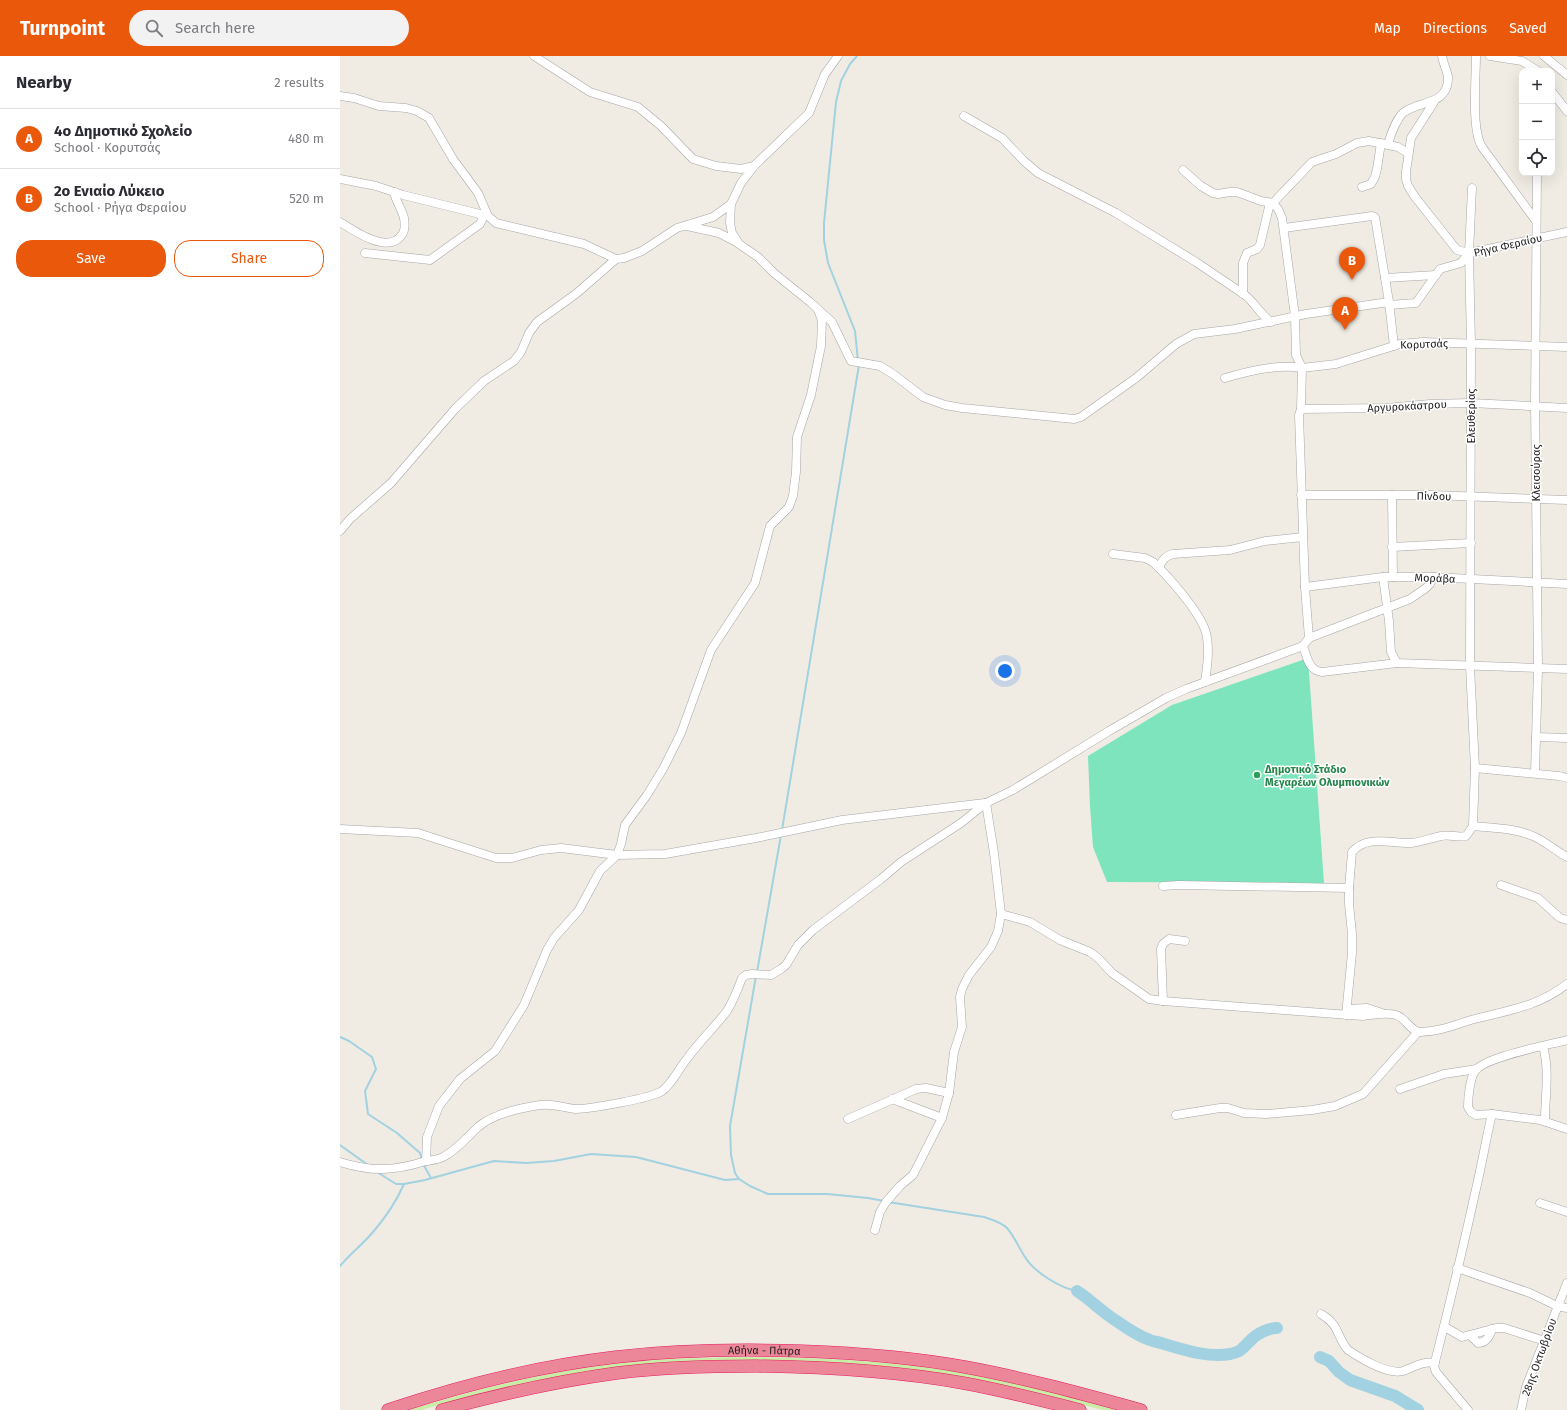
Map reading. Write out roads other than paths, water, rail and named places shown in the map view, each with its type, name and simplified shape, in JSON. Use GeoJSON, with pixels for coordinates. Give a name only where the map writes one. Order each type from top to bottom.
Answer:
{"type":"FeatureCollection","features":[{"type":"Feature","properties":{"kind":"highway","name":"Αθήνα - Πάτρα"},"geometry":{"type":"LineString","coordinates":[[388,1410],[483,1382],[570,1364],[649,1354],[749,1350],[831,1352],[949,1364],[1047,1384],[1141,1410]]}},
{"type":"Feature","properties":{"kind":"highway","name":"Αθήνα - Πάτρα"},"geometry":{"type":"LineString","coordinates":[[442,1410],[519,1390],[584,1378],[655,1370],[733,1366],[831,1369],[914,1376],[995,1390],[1080,1410]]}},
{"type":"Feature","properties":{"kind":"street"},"geometry":{"type":"LineString","coordinates":[[534,56],[590,92],[632,104],[642,110],[661,126],[693,159],[716,166],[741,169],[754,166]]}},
{"type":"Feature","properties":{"kind":"street"},"geometry":{"type":"LineString","coordinates":[[739,244],[732,233],[731,228],[731,204],[741,183],[754,166],[809,113],[825,74],[838,56]]}},
{"type":"Feature","properties":{"kind":"street"},"geometry":{"type":"LineString","coordinates":[[1362,187],[1371,184],[1375,177],[1384,143],[1403,114],[1412,108],[1434,102],[1440,98],[1446,89],[1448,77],[1442,56]]}},
{"type":"Feature","properties":{"kind":"street"},"geometry":{"type":"LineString","coordinates":[[1476,56],[1475,124],[1477,138],[1536,221]]}},
{"type":"Feature","properties":{"kind":"street"},"geometry":{"type":"LineString","coordinates":[[1490,56],[1522,61],[1533,68]]}},
{"type":"Feature","properties":{"kind":"street"},"geometry":{"type":"LineString","coordinates":[[1544,56],[1567,75]]}},
{"type":"Feature","properties":{"kind":"street"},"geometry":{"type":"LineString","coordinates":[[340,96],[354,98],[379,106],[406,108],[424,114],[429,118],[453,159],[478,193],[485,215],[480,224],[430,260],[365,253]]}},
{"type":"Feature","properties":{"kind":"street"},"geometry":{"type":"LineString","coordinates":[[1555,96],[1567,111]]}},
{"type":"Feature","properties":{"kind":"street"},"geometry":{"type":"LineString","coordinates":[[1434,102],[1411,138],[1406,172],[1408,186],[1428,215],[1456,250],[1470,253]]}},
{"type":"Feature","properties":{"kind":"street"},"geometry":{"type":"LineString","coordinates":[[964,116],[1002,138],[1038,173],[1116,213],[1196,262],[1252,301],[1260,312],[1271,322]]}},
{"type":"Feature","properties":{"kind":"street"},"geometry":{"type":"LineString","coordinates":[[1243,294],[1242,263],[1248,253],[1257,249],[1260,245],[1269,208],[1312,162],[1362,142],[1369,141],[1398,147],[1408,153]]}},
{"type":"Feature","properties":{"kind":"street"},"geometry":{"type":"LineString","coordinates":[[1183,170],[1201,186],[1213,193],[1218,194],[1237,192],[1261,201],[1273,203],[1281,213],[1295,316],[1296,355],[1302,368],[1300,412],[1301,495],[1304,587],[1309,638]]}},
{"type":"Feature","properties":{"kind":"street","name":"Κλεισούρας"},"geometry":{"type":"LineString","coordinates":[[1534,773],[1538,669],[1536,499],[1537,176]]}},
{"type":"Feature","properties":{"kind":"street"},"geometry":{"type":"LineString","coordinates":[[340,179],[376,186],[485,215],[496,223],[584,244],[616,259],[624,258],[642,251],[677,228],[713,216],[731,204]]}},
{"type":"Feature","properties":{"kind":"street","name":"Ελευθερίας"},"geometry":{"type":"LineString","coordinates":[[1472,188],[1470,253],[1470,666],[1475,768],[1473,826]]}},
{"type":"Feature","properties":{"kind":"street"},"geometry":{"type":"LineString","coordinates":[[340,222],[374,241],[387,243],[398,240],[404,234],[404,219],[396,201],[394,192]]}},
{"type":"Feature","properties":{"kind":"street"},"geometry":{"type":"LineString","coordinates":[[1284,228],[1372,216],[1375,217],[1389,303],[1394,346]]}},
{"type":"Feature","properties":{"kind":"street"},"geometry":{"type":"LineString","coordinates":[[684,226],[719,233],[758,257],[774,273],[832,322],[851,361],[875,364],[893,374],[923,397],[945,405],[962,408],[1074,419],[1081,417],[1114,394],[1182,340],[1200,333],[1235,329],[1295,316],[1389,303],[1416,302],[1436,275]]}},
{"type":"Feature","properties":{"kind":"street","name":"Ρήγα Φεραίου"},"geometry":{"type":"LineString","coordinates":[[1385,278],[1436,275],[1440,269],[1444,267],[1461,263],[1470,253],[1567,232]]}},
{"type":"Feature","properties":{"kind":"street"},"geometry":{"type":"LineString","coordinates":[[340,531],[350,519],[391,483],[455,409],[484,382],[514,361],[521,352],[529,333],[537,322],[577,293],[616,259]]}},
{"type":"Feature","properties":{"kind":"street"},"geometry":{"type":"LineString","coordinates":[[426,1161],[427,1137],[439,1106],[460,1079],[490,1057],[495,1051],[524,1005],[550,944],[579,910],[600,871],[617,855],[620,850],[625,825],[647,795],[663,769],[681,733],[711,650],[755,582],[770,526],[792,502],[796,482],[798,432],[811,395],[821,346],[822,320],[818,310]]}},
{"type":"Feature","properties":{"kind":"street","name":"Κορυτσάς"},"geometry":{"type":"LineString","coordinates":[[1226,378],[1260,370],[1288,367],[1302,368],[1336,364],[1407,343],[1423,342],[1567,347]]}},
{"type":"Feature","properties":{"kind":"street","name":"Αργυροκάστρου"},"geometry":{"type":"LineString","coordinates":[[1300,412],[1471,403],[1567,408]]}},
{"type":"Feature","properties":{"kind":"street","name":"Πίνδου"},"geometry":{"type":"LineString","coordinates":[[1301,495],[1392,495],[1567,500]]}},
{"type":"Feature","properties":{"kind":"street"},"geometry":{"type":"LineString","coordinates":[[1392,495],[1393,577]]}},
{"type":"Feature","properties":{"kind":"street"},"geometry":{"type":"LineString","coordinates":[[1159,568],[1166,556],[1173,554],[1230,550],[1265,541],[1303,537]]}},
{"type":"Feature","properties":{"kind":"street"},"geometry":{"type":"LineString","coordinates":[[1392,547],[1471,543]]}},
{"type":"Feature","properties":{"kind":"street"},"geometry":{"type":"LineString","coordinates":[[1113,554],[1145,558],[1153,562],[1196,612],[1207,634],[1208,645],[1205,682]]}},
{"type":"Feature","properties":{"kind":"street"},"geometry":{"type":"LineString","coordinates":[[1383,577],[1391,652],[1397,663]]}},
{"type":"Feature","properties":{"kind":"street","name":"Μοράβα"},"geometry":{"type":"LineString","coordinates":[[1304,587],[1383,577],[1433,577],[1567,584]]}},
{"type":"Feature","properties":{"kind":"street"},"geometry":{"type":"LineString","coordinates":[[340,1162],[378,1170],[401,1168],[426,1161],[436,1160],[464,1141],[485,1122],[526,1108],[548,1104],[570,1108],[582,1108],[645,1097],[659,1093],[666,1088],[686,1060],[727,1010],[742,978],[748,974],[768,976],[786,965],[798,945],[813,930],[881,879],[901,862],[952,830],[986,803],[1018,787],[1155,704],[1205,682],[1303,646],[1309,638],[1410,599],[1422,592],[1430,584],[1433,577]]}},
{"type":"Feature","properties":{"kind":"street"},"geometry":{"type":"LineString","coordinates":[[1303,646],[1312,668],[1316,672],[1397,663],[1567,669]]}},
{"type":"Feature","properties":{"kind":"street"},"geometry":{"type":"LineString","coordinates":[[1536,737],[1567,738]]}},
{"type":"Feature","properties":{"kind":"street"},"geometry":{"type":"LineString","coordinates":[[1475,768],[1534,773],[1567,778]]}},
{"type":"Feature","properties":{"kind":"street"},"geometry":{"type":"LineString","coordinates":[[340,829],[418,832],[496,858],[512,858],[541,850],[562,848],[617,855],[665,854],[756,838],[859,817],[986,803]]}},
{"type":"Feature","properties":{"kind":"street"},"geometry":{"type":"LineString","coordinates":[[875,1230],[880,1212],[892,1194],[913,1175],[942,1118],[949,1093],[954,1052],[962,1027],[960,997],[962,989],[969,975],[994,941],[998,930],[1001,914],[994,853],[986,803]]}},
{"type":"Feature","properties":{"kind":"street"},"geometry":{"type":"LineString","coordinates":[[1346,1012],[1352,940],[1349,888],[1352,852],[1364,844],[1376,840],[1411,843],[1429,840],[1440,836],[1462,837],[1469,834],[1473,826],[1525,833],[1535,837],[1567,857]]}},
{"type":"Feature","properties":{"kind":"street"},"geometry":{"type":"LineString","coordinates":[[1163,886],[1186,885],[1349,888]]}},
{"type":"Feature","properties":{"kind":"street"},"geometry":{"type":"LineString","coordinates":[[1501,885],[1538,898],[1560,918],[1567,920]]}},
{"type":"Feature","properties":{"kind":"street"},"geometry":{"type":"LineString","coordinates":[[1001,914],[1030,922],[1060,940],[1090,952],[1112,973],[1149,999],[1316,1012],[1346,1012],[1363,1016],[1395,1014],[1400,1016],[1418,1032]]}},
{"type":"Feature","properties":{"kind":"street"},"geometry":{"type":"LineString","coordinates":[[1163,1001],[1163,944],[1169,939],[1185,941]]}},
{"type":"Feature","properties":{"kind":"street"},"geometry":{"type":"LineString","coordinates":[[1176,1115],[1220,1108],[1228,1108],[1244,1113],[1266,1114],[1312,1110],[1335,1106],[1363,1094],[1418,1032],[1439,1030],[1473,1020],[1513,1011],[1551,995],[1567,984]]}},
{"type":"Feature","properties":{"kind":"street"},"geometry":{"type":"LineString","coordinates":[[1400,1089],[1444,1074],[1477,1069],[1496,1058],[1567,1040]]}},
{"type":"Feature","properties":{"kind":"street"},"geometry":{"type":"LineString","coordinates":[[1543,1046],[1547,1062],[1548,1084],[1545,1121]]}},
{"type":"Feature","properties":{"kind":"street"},"geometry":{"type":"LineString","coordinates":[[1477,1069],[1473,1077],[1468,1107],[1471,1112],[1476,1115],[1492,1114],[1545,1121],[1567,1129]]}},
{"type":"Feature","properties":{"kind":"street"},"geometry":{"type":"LineString","coordinates":[[848,1119],[916,1089],[926,1088],[949,1093]]}},
{"type":"Feature","properties":{"kind":"street"},"geometry":{"type":"LineString","coordinates":[[892,1099],[942,1118]]}},
{"type":"Feature","properties":{"kind":"street"},"geometry":{"type":"LineString","coordinates":[[1468,1410],[1434,1369],[1445,1327],[1492,1114]]}},
{"type":"Feature","properties":{"kind":"street"},"geometry":{"type":"LineString","coordinates":[[1540,1203],[1567,1212]]}},
{"type":"Feature","properties":{"kind":"street"},"geometry":{"type":"LineString","coordinates":[[1457,1268],[1530,1293],[1558,1306],[1567,1308]]}},
{"type":"Feature","properties":{"kind":"street","name":"28ης Οκτωβρίου"},"geometry":{"type":"LineString","coordinates":[[1522,1409],[1526,1387],[1567,1283]]}},
{"type":"Feature","properties":{"kind":"street"},"geometry":{"type":"LineString","coordinates":[[1321,1314],[1333,1322],[1344,1346],[1348,1350],[1381,1368],[1399,1372],[1423,1362],[1435,1363]]}},
{"type":"Feature","properties":{"kind":"street"},"geometry":{"type":"LineString","coordinates":[[1445,1327],[1462,1337],[1470,1336],[1478,1343],[1481,1343],[1487,1339],[1492,1329],[1504,1328],[1545,1341]]}},
{"type":"Feature","properties":{"kind":"waterway"},"geometry":{"type":"LineString","coordinates":[[857,56],[850,64],[841,81],[836,102],[824,223],[824,240],[828,263],[855,331],[858,361]]}},
{"type":"Feature","properties":{"kind":"waterway"},"geometry":{"type":"LineString","coordinates":[[782,830],[859,365]]}},
{"type":"Feature","properties":{"kind":"waterway"},"geometry":{"type":"LineString","coordinates":[[757,972],[781,835]]}},
{"type":"Feature","properties":{"kind":"waterway"},"geometry":{"type":"LineString","coordinates":[[756,976],[730,1126],[731,1155],[735,1173],[739,1179],[768,1194],[827,1194],[884,1201]]}},
{"type":"Feature","properties":{"kind":"waterway"},"geometry":{"type":"LineString","coordinates":[[340,1037],[349,1041],[372,1057],[376,1069],[365,1091],[368,1114],[397,1133],[420,1153],[422,1160]]}},
{"type":"Feature","properties":{"kind":"waterway"},"geometry":{"type":"LineString","coordinates":[[340,1145],[368,1165]]}},
{"type":"Feature","properties":{"kind":"waterway"},"geometry":{"type":"LineString","coordinates":[[377,1172],[396,1184],[404,1184],[425,1180],[494,1161],[526,1163],[554,1161],[591,1154],[636,1157],[725,1180],[739,1179]]}},
{"type":"Feature","properties":{"kind":"waterway"},"geometry":{"type":"LineString","coordinates":[[423,1164],[431,1178]]}},
{"type":"Feature","properties":{"kind":"waterway"},"geometry":{"type":"LineString","coordinates":[[340,1266],[382,1221],[404,1184]]}},
{"type":"Feature","properties":{"kind":"waterway"},"geometry":{"type":"LineString","coordinates":[[888,1202],[984,1217],[999,1223],[1010,1231],[1029,1263],[1041,1274],[1063,1287],[1077,1291]]}},
{"type":"Feature","properties":{"kind":"waterway"},"geometry":{"type":"LineString","coordinates":[[1077,1291],[1129,1330],[1152,1341],[1197,1353],[1213,1355],[1234,1353],[1242,1349],[1259,1334],[1266,1330],[1277,1328]]}},
{"type":"Feature","properties":{"kind":"waterway"},"geometry":{"type":"LineString","coordinates":[[1320,1357],[1329,1361],[1339,1372],[1350,1380],[1395,1396],[1418,1410]]}},
{"type":"Feature","properties":{"kind":"place","name":"2ο Ενιαίο Λύκειο"},"geometry":{"type":"Point","coordinates":[1352,280]}},
{"type":"Feature","properties":{"kind":"place","name":"4ο Δημοτικό Σχολείο"},"geometry":{"type":"Point","coordinates":[1345,330]}},
{"type":"Feature","properties":{"kind":"place","name":"Δημοτικό Στάδιο Μεγαρέων Ολυμπιονικών"},"geometry":{"type":"Point","coordinates":[1257,775]}}]}
